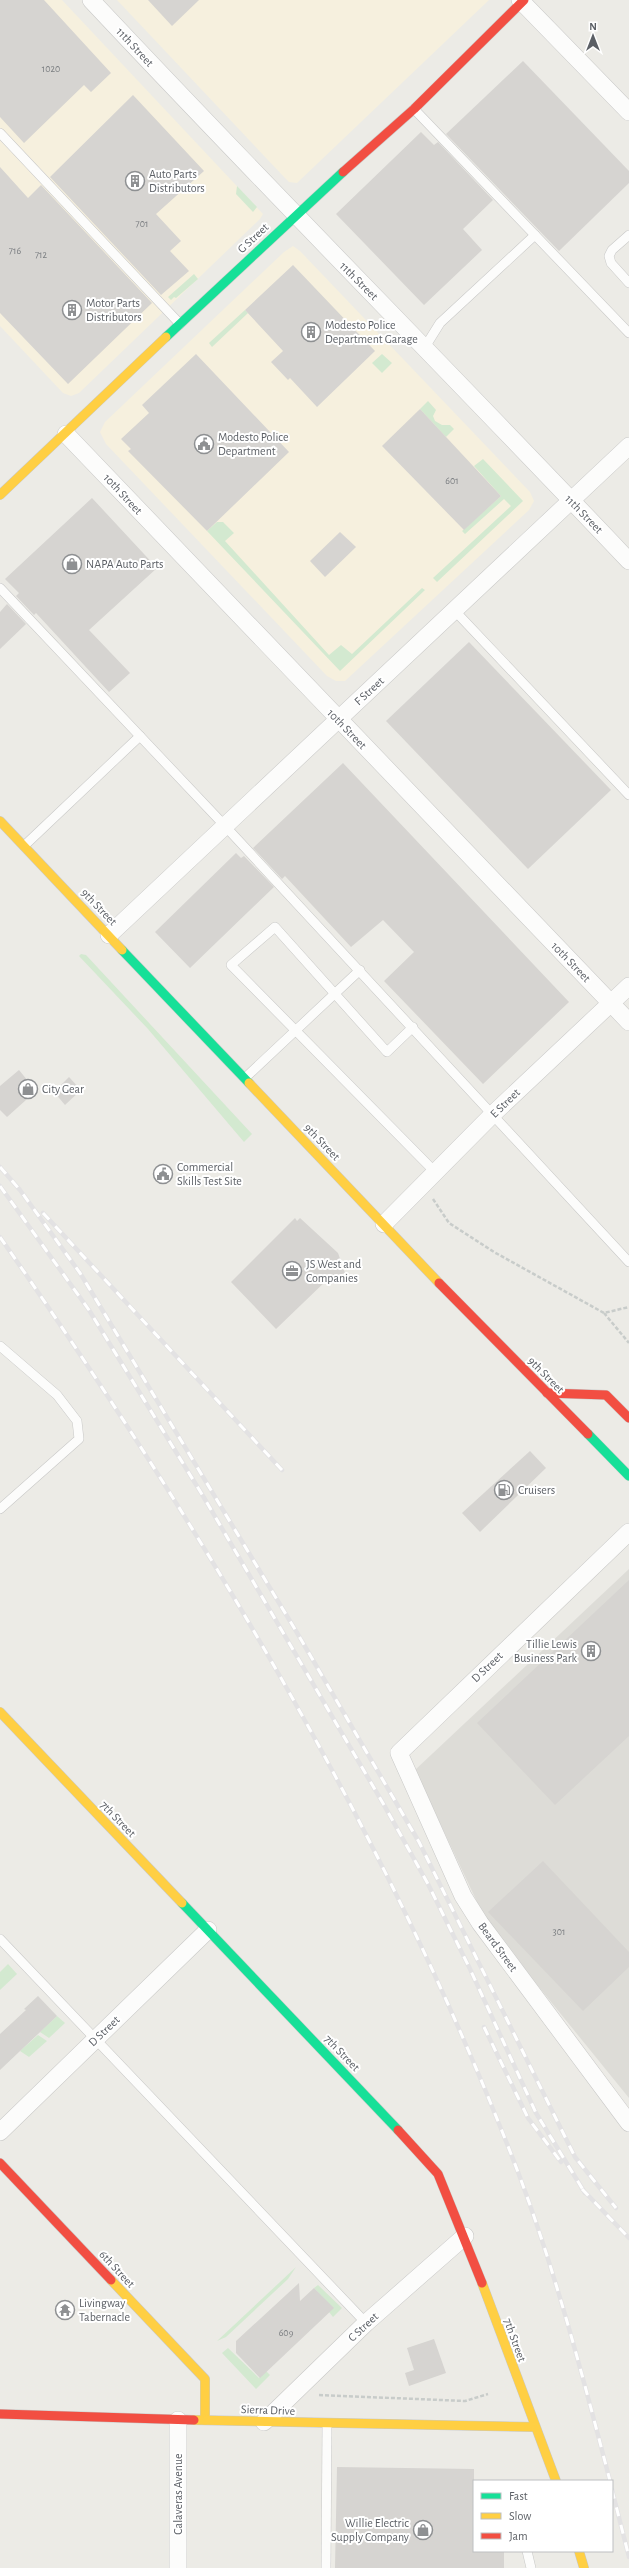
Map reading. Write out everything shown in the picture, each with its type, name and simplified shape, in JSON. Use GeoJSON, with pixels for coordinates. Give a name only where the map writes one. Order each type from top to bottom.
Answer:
{"type":"FeatureCollection","features":[{"type":"Feature","properties":{"kind":"street","name":"11th Street"},"geometry":{"type":"LineString","coordinates":[[91,0],[294,216],[425,347],[629,561]]}},
{"type":"Feature","properties":{"kind":"street","name":"G Street"},"geometry":{"type":"LineString","coordinates":[[0,495],[294,216],[414,109],[522,1]]}},
{"type":"Feature","properties":{"kind":"street"},"geometry":{"type":"LineString","coordinates":[[522,1],[629,112]]}},
{"type":"Feature","properties":{"kind":"street","name":"10th Street"},"geometry":{"type":"LineString","coordinates":[[66,434],[338,720],[629,1022]]}},
{"type":"Feature","properties":{"kind":"street","name":"F Street"},"geometry":{"type":"LineString","coordinates":[[109,935],[629,446]]}},
{"type":"Feature","properties":{"kind":"street","name":"9th Street"},"geometry":{"type":"LineString","coordinates":[[0,821],[384,1224],[629,1476]]}},
{"type":"Feature","properties":{"kind":"street","name":"E Street"},"geometry":{"type":"LineString","coordinates":[[384,1224],[493,1114],[629,986]]}},
{"type":"Feature","properties":{"kind":"street"},"geometry":{"type":"LineString","coordinates":[[547,1393],[606,1395],[629,1418]]}},
{"type":"Feature","properties":{"kind":"street","name":"D Street"},"geometry":{"type":"LineString","coordinates":[[399,1753],[629,1532]]}},
{"type":"Feature","properties":{"kind":"street","name":"7th Street"},"geometry":{"type":"LineString","coordinates":[[0,1712],[438,2174],[465,2236],[556,2480]]}},
{"type":"Feature","properties":{"kind":"street","name":"Beard Street"},"geometry":{"type":"LineString","coordinates":[[399,1753],[463,1896],[480,1923],[629,2123]]}},
{"type":"Feature","properties":{"kind":"street","name":"D Street"},"geometry":{"type":"LineString","coordinates":[[0,2132],[208,1930]]}},
{"type":"Feature","properties":{"kind":"street","name":"6th Street"},"geometry":{"type":"LineString","coordinates":[[0,2163],[205,2379],[205,2420]]}},
{"type":"Feature","properties":{"kind":"street","name":"C Street"},"geometry":{"type":"LineString","coordinates":[[264,2422],[366,2323],[465,2236]]}},
{"type":"Feature","properties":{"kind":"street","name":"Sierra Drive"},"geometry":{"type":"LineString","coordinates":[[0,2414],[327,2424],[535,2427]]}},
{"type":"Feature","properties":{"kind":"street","name":"Calaveras Avenue"},"geometry":{"type":"LineString","coordinates":[[178,2420],[178,2568]]}},
{"type":"Feature","properties":{"kind":"street"},"geometry":{"type":"LineString","coordinates":[[579,2552],[584,2568]]}},
{"type":"Feature","properties":{"kind":"lane"},"geometry":{"type":"LineString","coordinates":[[414,109],[629,333]]}},
{"type":"Feature","properties":{"kind":"lane"},"geometry":{"type":"LineString","coordinates":[[0,133],[180,324]]}},
{"type":"Feature","properties":{"kind":"lane"},"geometry":{"type":"LineString","coordinates":[[425,347],[440,323],[535,235]]}},
{"type":"Feature","properties":{"kind":"lane"},"geometry":{"type":"LineString","coordinates":[[629,235],[612,250],[609,256],[611,263],[629,283]]}},
{"type":"Feature","properties":{"kind":"lane"},"geometry":{"type":"LineString","coordinates":[[0,588],[360,970],[629,1262]]}},
{"type":"Feature","properties":{"kind":"lane"},"geometry":{"type":"LineString","coordinates":[[455,611],[629,795]]}},
{"type":"Feature","properties":{"kind":"lane"},"geometry":{"type":"LineString","coordinates":[[24,846],[140,736]]}},
{"type":"Feature","properties":{"kind":"lane"},"geometry":{"type":"LineString","coordinates":[[413,1027],[387,1052],[333,995],[275,927],[231,965],[430,1179]]}},
{"type":"Feature","properties":{"kind":"lane"},"geometry":{"type":"LineString","coordinates":[[245,1078],[360,970]]}},
{"type":"Feature","properties":{"kind":"lane"},"geometry":{"type":"LineString","coordinates":[[0,1346],[57,1395],[77,1421],[79,1439],[0,1509]]}},
{"type":"Feature","properties":{"kind":"lane"},"geometry":{"type":"LineString","coordinates":[[0,1939],[366,2323]]}},
{"type":"Feature","properties":{"kind":"lane"},"geometry":{"type":"LineString","coordinates":[[326,2568],[327,2424]]}},
{"type":"Feature","properties":{"kind":"lane"},"geometry":{"type":"LineString","coordinates":[[527,2552],[531,2568]]}},
{"type":"Feature","properties":{"kind":"path"},"geometry":{"type":"LineString","coordinates":[[430,1179],[449,1223],[494,1252],[604,1313],[629,1343]]}},
{"type":"Feature","properties":{"kind":"path"},"geometry":{"type":"LineString","coordinates":[[604,1313],[629,1307]]}},
{"type":"Feature","properties":{"kind":"path"},"geometry":{"type":"LineString","coordinates":[[319,2395],[421,2401],[465,2401],[488,2394]]}},
{"type":"Feature","properties":{"kind":"shaded area"},"geometry":{"type":"Polygon","coordinates":[[[0,0],[62,0],[263,214],[260,219],[79,393],[71,396],[63,393],[0,326],[0,0]]]}},
{"type":"Feature","properties":{"kind":"shaded area"},"geometry":{"type":"Polygon","coordinates":[[[117,0],[489,0],[297,183],[289,182],[285,178],[117,0]]]}},
{"type":"Feature","properties":{"kind":"shaded area"},"geometry":{"type":"Polygon","coordinates":[[[293,246],[300,251],[530,492],[534,501],[529,510],[345,681],[336,681],[327,676],[106,444],[100,432],[105,422],[284,252],[293,246]]]}},
{"type":"Feature","properties":{"kind":"shaded area"},"geometry":{"type":"Polygon","coordinates":[[[629,1569],[629,2098],[487,1923],[415,1770],[629,1569]]]}},
{"type":"Feature","properties":{"kind":"green space"},"geometry":{"type":"Polygon","coordinates":[[[237,186],[257,207],[253,212],[236,194],[237,186]]]}},
{"type":"Feature","properties":{"kind":"green space"},"geometry":{"type":"Polygon","coordinates":[[[194,274],[198,279],[176,298],[174,297],[171,300],[168,297],[194,274]]]}},
{"type":"Feature","properties":{"kind":"green space"},"geometry":{"type":"Polygon","coordinates":[[[245,310],[248,313],[212,347],[209,343],[245,310]]]}},
{"type":"Feature","properties":{"kind":"green space"},"geometry":{"type":"Polygon","coordinates":[[[382,354],[392,363],[382,373],[372,363],[382,354]]]}},
{"type":"Feature","properties":{"kind":"green space"},"geometry":{"type":"Polygon","coordinates":[[[428,401],[436,410],[433,416],[435,421],[442,425],[450,425],[454,429],[446,437],[420,409],[428,401]]]}},
{"type":"Feature","properties":{"kind":"green space"},"geometry":{"type":"Polygon","coordinates":[[[483,459],[523,501],[437,582],[433,578],[511,506],[504,499],[465,534],[462,531],[501,496],[474,466],[483,459]]]}},
{"type":"Feature","properties":{"kind":"green space"},"geometry":{"type":"Polygon","coordinates":[[[217,522],[223,522],[234,533],[225,541],[329,655],[341,645],[352,654],[422,588],[425,590],[340,671],[207,531],[217,522]]]}},
{"type":"Feature","properties":{"kind":"green space"},"geometry":{"type":"Polygon","coordinates":[[[81,954],[86,955],[252,1134],[244,1142],[148,1029],[79,956],[81,954]]]}},
{"type":"Feature","properties":{"kind":"green space"},"geometry":{"type":"Polygon","coordinates":[[[8,1964],[17,1974],[0,1990],[0,1972],[8,1964]]]}},
{"type":"Feature","properties":{"kind":"green space"},"geometry":{"type":"Polygon","coordinates":[[[57,2016],[65,2023],[49,2038],[40,2032],[57,2016]]]}},
{"type":"Feature","properties":{"kind":"green space"},"geometry":{"type":"Polygon","coordinates":[[[38,2035],[47,2041],[29,2057],[20,2051],[38,2035]]]}},
{"type":"Feature","properties":{"kind":"green space"},"geometry":{"type":"Polygon","coordinates":[[[296,2267],[288,2279],[226,2337],[217,2341],[296,2267]]]}},
{"type":"Feature","properties":{"kind":"green space"},"geometry":{"type":"Polygon","coordinates":[[[318,2285],[342,2308],[333,2317],[329,2312],[333,2308],[314,2288],[318,2285]]]}},
{"type":"Feature","properties":{"kind":"green space"},"geometry":{"type":"Polygon","coordinates":[[[228,2348],[259,2378],[266,2371],[270,2375],[256,2389],[222,2353],[228,2348]]]}},
{"type":"Feature","properties":{"kind":"building"},"geometry":{"type":"Polygon","coordinates":[[[0,0],[44,0],[111,73],[91,92],[84,85],[24,143],[0,117],[0,0]]]}},
{"type":"Feature","properties":{"kind":"building"},"geometry":{"type":"Polygon","coordinates":[[[148,0],[199,0],[172,26],[148,0]]]}},
{"type":"Feature","properties":{"kind":"building"},"geometry":{"type":"Polygon","coordinates":[[[523,61],[629,171],[629,183],[559,251],[446,134],[523,61]]]}},
{"type":"Feature","properties":{"kind":"building"},"geometry":{"type":"Polygon","coordinates":[[[133,95],[204,171],[156,214],[181,241],[170,251],[189,271],[161,295],[50,177],[133,95]]]}},
{"type":"Feature","properties":{"kind":"building"},"geometry":{"type":"Polygon","coordinates":[[[421,132],[434,145],[438,142],[493,200],[463,229],[482,250],[424,305],[336,214],[421,132]]]}},
{"type":"Feature","properties":{"kind":"building","name":"Motor Parts Distributors"},"geometry":{"type":"Polygon","coordinates":[[[0,167],[28,198],[41,185],[152,303],[68,384],[0,313],[0,167]]]}},
{"type":"Feature","properties":{"kind":"building","name":"Modesto Police Department Garage"},"geometry":{"type":"Polygon","coordinates":[[[293,265],[375,351],[317,407],[290,378],[288,380],[271,362],[283,351],[245,310],[293,265]]]}},
{"type":"Feature","properties":{"kind":"building","name":"Modesto Police Department"},"geometry":{"type":"Polygon","coordinates":[[[196,354],[289,452],[207,531],[128,451],[131,449],[121,439],[149,413],[142,405],[196,354]]]}},
{"type":"Feature","properties":{"kind":"building"},"geometry":{"type":"Polygon","coordinates":[[[420,409],[501,496],[464,530],[382,446],[420,409]]]}},
{"type":"Feature","properties":{"kind":"building"},"geometry":{"type":"Polygon","coordinates":[[[92,498],[157,568],[89,630],[130,673],[109,692],[36,613],[34,615],[16,596],[19,593],[5,579],[92,498]]]}},
{"type":"Feature","properties":{"kind":"building"},"geometry":{"type":"Polygon","coordinates":[[[340,532],[356,547],[325,577],[310,561],[340,532]]]}},
{"type":"Feature","properties":{"kind":"building"},"geometry":{"type":"Polygon","coordinates":[[[7,604],[26,624],[0,649],[0,612],[7,604]]]}},
{"type":"Feature","properties":{"kind":"building"},"geometry":{"type":"Polygon","coordinates":[[[469,642],[611,790],[528,869],[386,721],[469,642]]]}},
{"type":"Feature","properties":{"kind":"building"},"geometry":{"type":"Polygon","coordinates":[[[343,763],[569,1002],[483,1084],[384,981],[414,952],[383,920],[351,947],[285,876],[282,879],[253,848],[343,763]]]}},
{"type":"Feature","properties":{"kind":"building"},"geometry":{"type":"Polygon","coordinates":[[[236,853],[241,858],[244,856],[274,887],[190,968],[155,932],[236,853]]]}},
{"type":"Feature","properties":{"kind":"building"},"geometry":{"type":"Polygon","coordinates":[[[19,1070],[36,1091],[7,1117],[0,1110],[0,1086],[19,1070]]]}},
{"type":"Feature","properties":{"kind":"building"},"geometry":{"type":"Polygon","coordinates":[[[69,1077],[81,1090],[65,1105],[54,1092],[69,1077]]]}},
{"type":"Feature","properties":{"kind":"building","name":"JS West and Companies"},"geometry":{"type":"Polygon","coordinates":[[[295,1218],[297,1221],[300,1218],[338,1253],[345,1273],[329,1278],[276,1329],[231,1282],[295,1218]]]}},
{"type":"Feature","properties":{"kind":"building","name":"Cruisers"},"geometry":{"type":"Polygon","coordinates":[[[530,1451],[546,1468],[480,1532],[462,1513],[530,1451]]]}},
{"type":"Feature","properties":{"kind":"building","name":"Tillie Lewis Business Park"},"geometry":{"type":"Polygon","coordinates":[[[629,1580],[629,1736],[555,1805],[477,1723],[629,1580]]]}},
{"type":"Feature","properties":{"kind":"building"},"geometry":{"type":"Polygon","coordinates":[[[543,1861],[629,1952],[629,1967],[583,2011],[488,1912],[543,1861]]]}},
{"type":"Feature","properties":{"kind":"building"},"geometry":{"type":"Polygon","coordinates":[[[38,1996],[57,2016],[0,2070],[0,2034],[26,2010],[24,2009],[38,1996]]]}},
{"type":"Feature","properties":{"kind":"building"},"geometry":{"type":"Polygon","coordinates":[[[299,2283],[300,2301],[314,2288],[334,2308],[260,2378],[236,2353],[236,2341],[299,2283]]]}},
{"type":"Feature","properties":{"kind":"building"},"geometry":{"type":"Polygon","coordinates":[[[434,2339],[446,2373],[409,2386],[405,2373],[414,2370],[407,2348],[434,2339]]]}},
{"type":"Feature","properties":{"kind":"building"},"geometry":{"type":"Polygon","coordinates":[[[337,2467],[474,2469],[473,2552],[504,2552],[504,2568],[335,2568],[337,2467]]]}},
{"type":"Feature","properties":{"kind":"railway"},"geometry":{"type":"LineString","coordinates":[[0,1167],[20,1190],[80,1273],[296,1631],[419,1842],[575,2157],[616,2208]]}},
{"type":"Feature","properties":{"kind":"railway"},"geometry":{"type":"LineString","coordinates":[[0,1186],[89,1310],[203,1496],[384,1805],[428,1884],[470,1969],[536,2113],[585,2193]]}},
{"type":"Feature","properties":{"kind":"railway"},"geometry":{"type":"LineString","coordinates":[[43,1213],[282,1470]]}},
{"type":"Feature","properties":{"kind":"railway"},"geometry":{"type":"LineString","coordinates":[[0,1237],[75,1347],[149,1460],[220,1574],[288,1690],[352,1807],[412,1927],[468,2048],[532,2210],[568,2325],[610,2480]]}},
{"type":"Feature","properties":{"kind":"railway"},"geometry":{"type":"LineString","coordinates":[[484,2027],[528,2118],[561,2162]]}},
{"type":"Feature","properties":{"kind":"railway"},"geometry":{"type":"LineString","coordinates":[[582,2189],[629,2238]]}},
{"type":"Feature","properties":{"kind":"railway"},"geometry":{"type":"LineString","coordinates":[[613,2494],[629,2557]]}},
{"type":"Feature","properties":{"kind":"traffic: fast"},"geometry":{"type":"LineString","coordinates":[[166,337],[343,172]]}},
{"type":"Feature","properties":{"kind":"traffic: fast"},"geometry":{"type":"LineString","coordinates":[[122,950],[249,1083]]}},
{"type":"Feature","properties":{"kind":"traffic: fast"},"geometry":{"type":"LineString","coordinates":[[588,1434],[629,1476]]}},
{"type":"Feature","properties":{"kind":"traffic: fast"},"geometry":{"type":"LineString","coordinates":[[182,1903],[398,2130]]}},
{"type":"Feature","properties":{"kind":"traffic: slow"},"geometry":{"type":"LineString","coordinates":[[0,495],[166,337]]}},
{"type":"Feature","properties":{"kind":"traffic: slow"},"geometry":{"type":"LineString","coordinates":[[0,821],[122,950]]}},
{"type":"Feature","properties":{"kind":"traffic: slow"},"geometry":{"type":"LineString","coordinates":[[249,1083],[439,1283]]}},
{"type":"Feature","properties":{"kind":"traffic: slow"},"geometry":{"type":"LineString","coordinates":[[0,1712],[182,1903]]}},
{"type":"Feature","properties":{"kind":"traffic: slow"},"geometry":{"type":"LineString","coordinates":[[111,2280],[205,2379],[205,2420]]}},
{"type":"Feature","properties":{"kind":"traffic: slow"},"geometry":{"type":"LineString","coordinates":[[482,2283],[556,2480]]}},
{"type":"Feature","properties":{"kind":"traffic: slow"},"geometry":{"type":"LineString","coordinates":[[194,2420],[535,2427]]}},
{"type":"Feature","properties":{"kind":"traffic: slow"},"geometry":{"type":"LineString","coordinates":[[579,2552],[584,2568]]}},
{"type":"Feature","properties":{"kind":"traffic: jam"},"geometry":{"type":"LineString","coordinates":[[343,172],[414,109],[524,0]]}},
{"type":"Feature","properties":{"kind":"traffic: jam"},"geometry":{"type":"LineString","coordinates":[[439,1283],[588,1434]]}},
{"type":"Feature","properties":{"kind":"traffic: jam"},"geometry":{"type":"LineString","coordinates":[[547,1393],[606,1395],[629,1418]]}},
{"type":"Feature","properties":{"kind":"traffic: jam"},"geometry":{"type":"LineString","coordinates":[[398,2130],[438,2174],[482,2283]]}},
{"type":"Feature","properties":{"kind":"traffic: jam"},"geometry":{"type":"LineString","coordinates":[[0,2163],[111,2280]]}},
{"type":"Feature","properties":{"kind":"traffic: jam"},"geometry":{"type":"LineString","coordinates":[[0,2414],[194,2420]]}},
{"type":"Feature","properties":{"kind":"place","name":"Auto Parts Distributors"},"geometry":{"type":"Point","coordinates":[135,181]}},
{"type":"Feature","properties":{"kind":"place","name":"Motor Parts Distributors"},"geometry":{"type":"Point","coordinates":[72,310]}},
{"type":"Feature","properties":{"kind":"place","name":"Modesto Police Department Garage"},"geometry":{"type":"Point","coordinates":[311,332]}},
{"type":"Feature","properties":{"kind":"place","name":"Modesto Police Department"},"geometry":{"type":"Point","coordinates":[204,444]}},
{"type":"Feature","properties":{"kind":"place","name":"NAPA Auto Parts"},"geometry":{"type":"Point","coordinates":[72,564]}},
{"type":"Feature","properties":{"kind":"place","name":"City Gear"},"geometry":{"type":"Point","coordinates":[28,1089]}},
{"type":"Feature","properties":{"kind":"place","name":"Commercial Skills Test Site"},"geometry":{"type":"Point","coordinates":[163,1174]}},
{"type":"Feature","properties":{"kind":"place","name":"JS West and Companies"},"geometry":{"type":"Point","coordinates":[292,1271]}},
{"type":"Feature","properties":{"kind":"place","name":"Cruisers"},"geometry":{"type":"Point","coordinates":[504,1490]}},
{"type":"Feature","properties":{"kind":"place","name":"Tillie Lewis Business Park"},"geometry":{"type":"Point","coordinates":[591,1651]}},
{"type":"Feature","properties":{"kind":"place","name":"Livingway Tabernacle"},"geometry":{"type":"Point","coordinates":[65,2310]}},
{"type":"Feature","properties":{"kind":"place","name":"Willie Electric Supply Company"},"geometry":{"type":"Point","coordinates":[423,2530]}}]}
